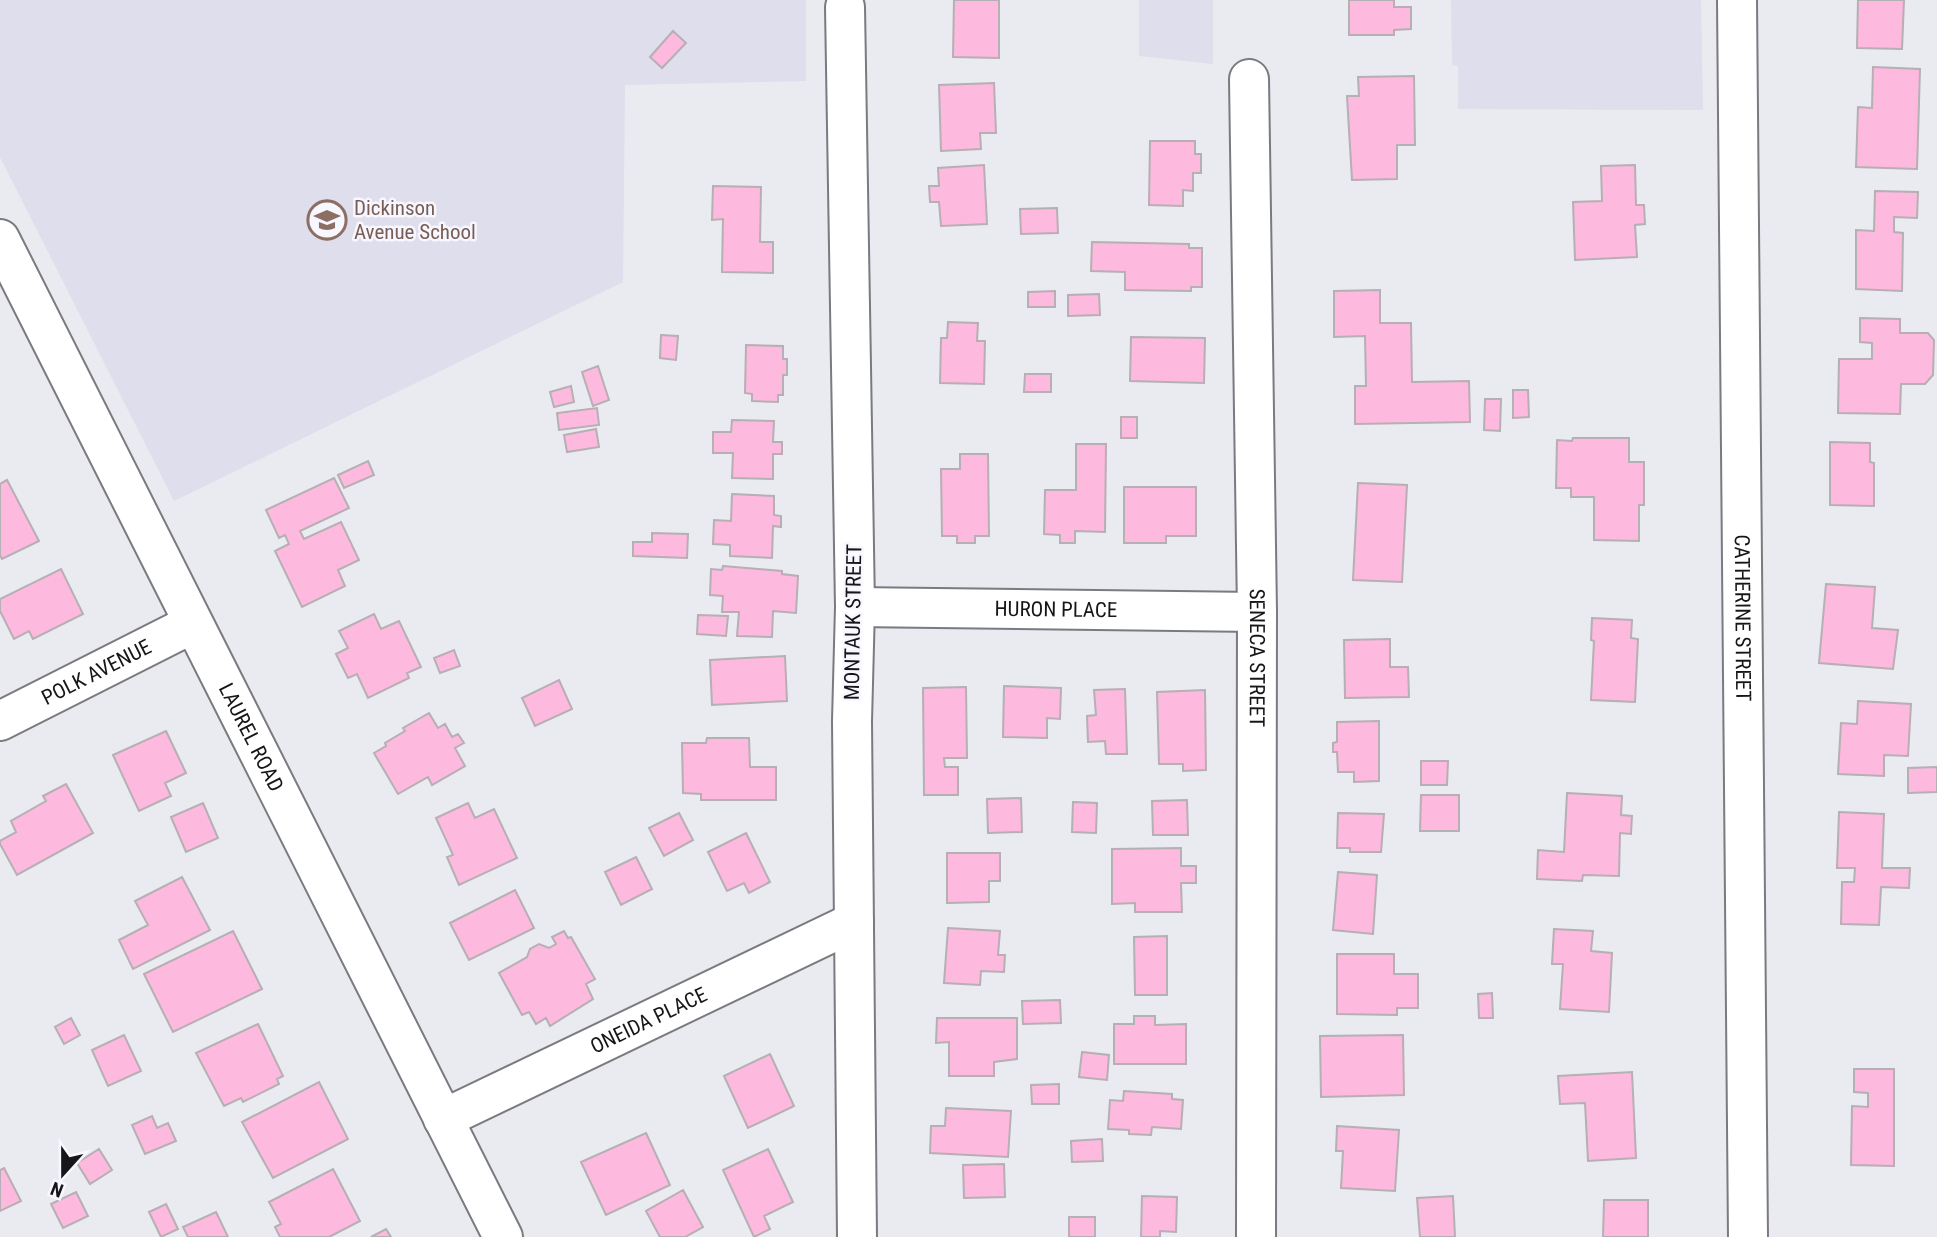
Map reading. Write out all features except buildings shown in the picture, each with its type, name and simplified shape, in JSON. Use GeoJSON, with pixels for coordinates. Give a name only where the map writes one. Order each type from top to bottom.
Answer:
{"type":"FeatureCollection","features":[{"type":"Feature","properties":{"kind":"street","name":"CATHERINE STREET"},"geometry":{"type":"LineString","coordinates":[[1737,0],[1748,1237]]}},
{"type":"Feature","properties":{"kind":"street","name":"MONTAUK STREET"},"geometry":{"type":"LineString","coordinates":[[845,7],[855,607],[852,721],[857,1237]]}},
{"type":"Feature","properties":{"kind":"street","name":"SENECA STREET"},"geometry":{"type":"LineString","coordinates":[[1249,79],[1257,612],[1256,1237]]}},
{"type":"Feature","properties":{"kind":"street","name":"LAUREL ROAD"},"geometry":{"type":"LineString","coordinates":[[0,239],[503,1237]]}},
{"type":"Feature","properties":{"kind":"street","name":"HURON PLACE"},"geometry":{"type":"LineString","coordinates":[[855,607],[1257,612]]}},
{"type":"Feature","properties":{"kind":"street","name":"POLK AVENUE"},"geometry":{"type":"LineString","coordinates":[[0,721],[192,624]]}},
{"type":"Feature","properties":{"kind":"street","name":"ONEIDA PLACE"},"geometry":{"type":"LineString","coordinates":[[443,1119],[854,922]]}},
{"type":"Feature","properties":{"kind":"shaded area","name":"Dickinson Avenue School"},"geometry":{"type":"Polygon","coordinates":[[[0,0],[806,0],[806,81],[625,85],[623,282],[174,501],[0,157],[0,0]]]}},
{"type":"Feature","properties":{"kind":"shaded area"},"geometry":{"type":"Polygon","coordinates":[[[1139,0],[1213,0],[1213,64],[1139,56],[1139,0]]]}},
{"type":"Feature","properties":{"kind":"shaded area"},"geometry":{"type":"Polygon","coordinates":[[[1451,0],[1701,0],[1703,110],[1458,109],[1458,66],[1452,65],[1451,0]]]}},
{"type":"Feature","properties":{"kind":"place","name":"Dickinson Avenue School"},"geometry":{"type":"Point","coordinates":[327,220]}}]}
